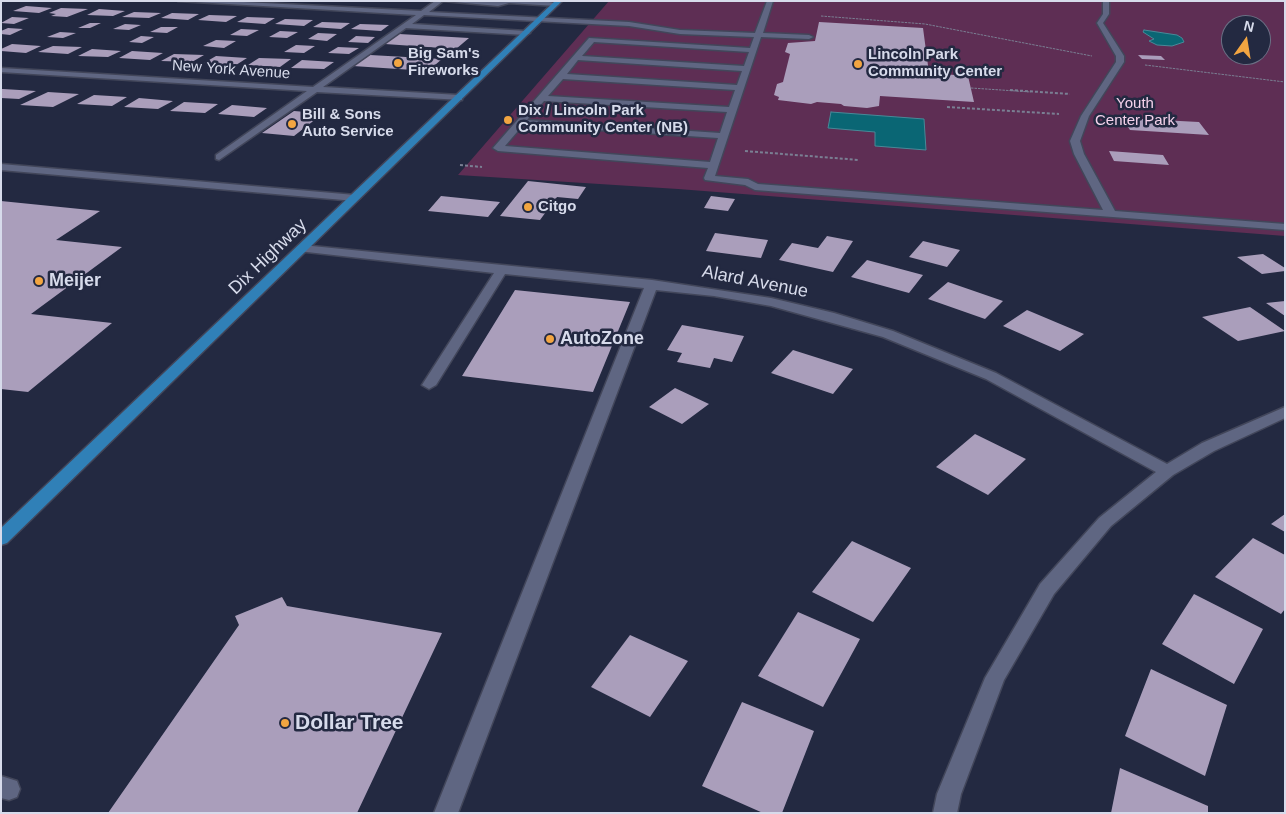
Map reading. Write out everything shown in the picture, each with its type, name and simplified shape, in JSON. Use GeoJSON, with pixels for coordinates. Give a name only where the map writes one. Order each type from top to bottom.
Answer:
{"type":"FeatureCollection","features":[{"type":"Feature","properties":{"kind":"main road","name":"Dix Highway"},"geometry":{"type":"LineString","coordinates":[[1,539],[558,3]]}},
{"type":"Feature","properties":{"kind":"street"},"geometry":{"type":"LineString","coordinates":[[181,1],[629,24],[680,32],[809,36]]}},
{"type":"Feature","properties":{"kind":"street"},"geometry":{"type":"LineString","coordinates":[[219,157],[440,1]]}},
{"type":"Feature","properties":{"kind":"street"},"geometry":{"type":"LineString","coordinates":[[446,1],[498,4],[509,1],[558,3]]}},
{"type":"Feature","properties":{"kind":"street"},"geometry":{"type":"LineString","coordinates":[[770,1],[709,178],[748,182],[755,188],[1285,227]]}},
{"type":"Feature","properties":{"kind":"street"},"geometry":{"type":"LineString","coordinates":[[1106,1],[1106,14],[1100,23],[1120,56],[1120,62],[1085,116],[1075,141],[1079,154],[1110,214]]}},
{"type":"Feature","properties":{"kind":"street"},"geometry":{"type":"LineString","coordinates":[[405,26],[526,33]]}},
{"type":"Feature","properties":{"kind":"street"},"geometry":{"type":"LineString","coordinates":[[713,166],[498,148],[592,40],[753,50]]}},
{"type":"Feature","properties":{"kind":"street"},"geometry":{"type":"LineString","coordinates":[[576,58],[747,69]]}},
{"type":"Feature","properties":{"kind":"street","name":"New York Avenue"},"geometry":{"type":"LineString","coordinates":[[1,70],[459,98]]}},
{"type":"Feature","properties":{"kind":"street"},"geometry":{"type":"LineString","coordinates":[[561,76],[740,88]]}},
{"type":"Feature","properties":{"kind":"street"},"geometry":{"type":"LineString","coordinates":[[542,98],[732,110]]}},
{"type":"Feature","properties":{"kind":"street"},"geometry":{"type":"LineString","coordinates":[[521,122],[723,136]]}},
{"type":"Feature","properties":{"kind":"street"},"geometry":{"type":"LineString","coordinates":[[1,167],[355,198]]}},
{"type":"Feature","properties":{"kind":"street","name":"Alard Avenue"},"geometry":{"type":"LineString","coordinates":[[302,249],[652,284],[772,302],[888,334],[991,376],[1167,471]]}},
{"type":"Feature","properties":{"kind":"street"},"geometry":{"type":"LineString","coordinates":[[429,385],[502,269]]}},
{"type":"Feature","properties":{"kind":"street"},"geometry":{"type":"LineString","coordinates":[[446,813],[652,284]]}},
{"type":"Feature","properties":{"kind":"street"},"geometry":{"type":"LineString","coordinates":[[945,813],[950,794],[995,678],[1046,589],[1105,522],[1167,471],[1208,446],[1285,412]]}},
{"type":"Feature","properties":{"kind":"path"},"geometry":{"type":"LineString","coordinates":[[766,14],[924,24],[1120,62],[1285,82]]}},
{"type":"Feature","properties":{"kind":"path"},"geometry":{"type":"LineString","coordinates":[[971,88],[1097,96]]}},
{"type":"Feature","properties":{"kind":"path"},"geometry":{"type":"LineString","coordinates":[[948,107],[1085,116]]}},
{"type":"Feature","properties":{"kind":"path"},"geometry":{"type":"LineString","coordinates":[[744,151],[859,160]]}},
{"type":"Feature","properties":{"kind":"green space","name":"Youth Center Park"},"geometry":{"type":"Polygon","coordinates":[[[609,1],[1285,1],[1285,236],[678,189],[458,175],[609,1]]]}},
{"type":"Feature","properties":{"kind":"shaded area"},"geometry":{"type":"Polygon","coordinates":[[[1144,30],[1177,35],[1184,42],[1172,46],[1157,45],[1149,41],[1154,39],[1143,32],[1144,30]]]}},
{"type":"Feature","properties":{"kind":"shaded area"},"geometry":{"type":"Polygon","coordinates":[[[831,112],[924,119],[926,150],[875,146],[875,132],[828,128],[831,112]]]}},
{"type":"Feature","properties":{"kind":"building"},"geometry":{"type":"Polygon","coordinates":[[[26,6],[52,8],[39,13],[13,11],[26,6]]]}},
{"type":"Feature","properties":{"kind":"building"},"geometry":{"type":"Polygon","coordinates":[[[61,8],[88,9],[67,17],[51,16],[56,14],[49,13],[61,8]]]}},
{"type":"Feature","properties":{"kind":"building"},"geometry":{"type":"Polygon","coordinates":[[[99,9],[125,11],[113,16],[87,15],[99,9]]]}},
{"type":"Feature","properties":{"kind":"building"},"geometry":{"type":"Polygon","coordinates":[[[134,12],[161,13],[149,18],[122,17],[134,12]]]}},
{"type":"Feature","properties":{"kind":"building"},"geometry":{"type":"Polygon","coordinates":[[[172,13],[199,14],[188,20],[161,18],[172,13]]]}},
{"type":"Feature","properties":{"kind":"building"},"geometry":{"type":"Polygon","coordinates":[[[209,15],[237,16],[226,22],[198,20],[209,15]]]}},
{"type":"Feature","properties":{"kind":"building"},"geometry":{"type":"Polygon","coordinates":[[[12,17],[29,18],[14,24],[1,23],[12,17]]]}},
{"type":"Feature","properties":{"kind":"building"},"geometry":{"type":"Polygon","coordinates":[[[247,17],[275,18],[265,24],[237,22],[247,17]]]}},
{"type":"Feature","properties":{"kind":"building"},"geometry":{"type":"Polygon","coordinates":[[[285,19],[313,20],[304,26],[275,24],[285,19]]]}},
{"type":"Feature","properties":{"kind":"building"},"geometry":{"type":"Polygon","coordinates":[[[322,22],[350,23],[341,29],[313,27],[322,22]]]}},
{"type":"Feature","properties":{"kind":"building","name":"Lincoln Park Community Center"},"geometry":{"type":"Polygon","coordinates":[[[819,22],[923,28],[929,73],[968,76],[974,102],[880,96],[879,106],[867,108],[844,106],[841,104],[817,102],[811,104],[778,100],[779,97],[774,95],[777,84],[783,82],[790,54],[785,52],[788,43],[815,41],[819,22]]]}},
{"type":"Feature","properties":{"kind":"building"},"geometry":{"type":"Polygon","coordinates":[[[90,23],[101,23],[90,28],[78,28],[90,23]]]}},
{"type":"Feature","properties":{"kind":"building"},"geometry":{"type":"Polygon","coordinates":[[[125,24],[141,25],[129,30],[113,29],[125,24]]]}},
{"type":"Feature","properties":{"kind":"building"},"geometry":{"type":"Polygon","coordinates":[[[360,24],[389,25],[381,31],[351,29],[360,24]]]}},
{"type":"Feature","properties":{"kind":"building"},"geometry":{"type":"Polygon","coordinates":[[[161,27],[178,27],[167,33],[150,32],[161,27]]]}},
{"type":"Feature","properties":{"kind":"building"},"geometry":{"type":"Polygon","coordinates":[[[8,28],[23,29],[10,35],[1,34],[1,31],[8,28]]]}},
{"type":"Feature","properties":{"kind":"building"},"geometry":{"type":"Polygon","coordinates":[[[241,29],[259,30],[247,36],[230,35],[241,29]]]}},
{"type":"Feature","properties":{"kind":"building"},"geometry":{"type":"Polygon","coordinates":[[[280,31],[298,32],[287,38],[269,37],[280,31]]]}},
{"type":"Feature","properties":{"kind":"building"},"geometry":{"type":"Polygon","coordinates":[[[60,32],[76,33],[63,38],[47,37],[60,32]]]}},
{"type":"Feature","properties":{"kind":"building"},"geometry":{"type":"Polygon","coordinates":[[[318,33],[337,34],[327,41],[308,39],[318,33]]]}},
{"type":"Feature","properties":{"kind":"building"},"geometry":{"type":"Polygon","coordinates":[[[399,34],[469,38],[456,49],[385,44],[399,34]]]}},
{"type":"Feature","properties":{"kind":"building"},"geometry":{"type":"Polygon","coordinates":[[[141,36],[154,37],[142,43],[129,42],[141,36]]]}},
{"type":"Feature","properties":{"kind":"building"},"geometry":{"type":"Polygon","coordinates":[[[356,36],[375,37],[368,43],[348,42],[356,36]]]}},
{"type":"Feature","properties":{"kind":"building"},"geometry":{"type":"Polygon","coordinates":[[[216,40],[236,41],[224,48],[203,46],[216,40]]]}},
{"type":"Feature","properties":{"kind":"building"},"geometry":{"type":"Polygon","coordinates":[[[12,44],[41,46],[26,53],[1,51],[1,49],[12,44]]]}},
{"type":"Feature","properties":{"kind":"building"},"geometry":{"type":"Polygon","coordinates":[[[296,45],[315,46],[304,53],[284,52],[296,45]]]}},
{"type":"Feature","properties":{"kind":"building"},"geometry":{"type":"Polygon","coordinates":[[[53,46],[82,47],[68,54],[38,52],[53,46]]]}},
{"type":"Feature","properties":{"kind":"building"},"geometry":{"type":"Polygon","coordinates":[[[338,47],[359,48],[349,54],[328,53],[338,47]]]}},
{"type":"Feature","properties":{"kind":"building"},"geometry":{"type":"Polygon","coordinates":[[[92,49],[121,51],[108,57],[78,56],[92,49]]]}},
{"type":"Feature","properties":{"kind":"building"},"geometry":{"type":"Polygon","coordinates":[[[132,51],[163,53],[150,60],[119,58],[132,51]]]}},
{"type":"Feature","properties":{"kind":"building"},"geometry":{"type":"Polygon","coordinates":[[[174,54],[204,55],[192,62],[161,61],[174,54]]]}},
{"type":"Feature","properties":{"kind":"building","name":"Big Sam's Fireworks"},"geometry":{"type":"Polygon","coordinates":[[[370,55],[442,59],[428,71],[353,66],[370,55]]]}},
{"type":"Feature","properties":{"kind":"building"},"geometry":{"type":"Polygon","coordinates":[[[1138,55],[1161,56],[1165,60],[1142,59],[1138,55]]]}},
{"type":"Feature","properties":{"kind":"building"},"geometry":{"type":"Polygon","coordinates":[[[216,56],[247,58],[236,65],[204,63],[216,56]]]}},
{"type":"Feature","properties":{"kind":"building"},"geometry":{"type":"Polygon","coordinates":[[[259,58],[291,59],[280,67],[248,65],[259,58]]]}},
{"type":"Feature","properties":{"kind":"building"},"geometry":{"type":"Polygon","coordinates":[[[302,60],[334,62],[324,69],[291,68],[302,60]]]}},
{"type":"Feature","properties":{"kind":"building"},"geometry":{"type":"Polygon","coordinates":[[[1,89],[36,91],[19,99],[1,98],[1,89]]]}},
{"type":"Feature","properties":{"kind":"building"},"geometry":{"type":"Polygon","coordinates":[[[48,92],[79,94],[53,107],[20,105],[48,92]]]}},
{"type":"Feature","properties":{"kind":"building"},"geometry":{"type":"Polygon","coordinates":[[[94,95],[127,97],[112,106],[77,104],[94,95]]]}},
{"type":"Feature","properties":{"kind":"building"},"geometry":{"type":"Polygon","coordinates":[[[139,98],[173,101],[158,109],[124,107],[139,98]]]}},
{"type":"Feature","properties":{"kind":"building"},"geometry":{"type":"Polygon","coordinates":[[[184,102],[218,104],[205,113],[170,111],[184,102]]]}},
{"type":"Feature","properties":{"kind":"building"},"geometry":{"type":"Polygon","coordinates":[[[232,105],[267,108],[254,117],[218,114],[232,105]]]}},
{"type":"Feature","properties":{"kind":"building","name":"Bill & Sons Auto Service"},"geometry":{"type":"Polygon","coordinates":[[[294,111],[318,113],[321,115],[294,136],[262,133],[294,111]]]}},
{"type":"Feature","properties":{"kind":"building"},"geometry":{"type":"Polygon","coordinates":[[[1122,118],[1199,122],[1209,135],[1130,130],[1122,118]]]}},
{"type":"Feature","properties":{"kind":"building"},"geometry":{"type":"Polygon","coordinates":[[[1109,151],[1163,155],[1169,165],[1114,161],[1109,151]]]}},
{"type":"Feature","properties":{"kind":"building","name":"Citgo"},"geometry":{"type":"Polygon","coordinates":[[[528,181],[586,187],[578,199],[557,197],[540,220],[500,216],[528,181]]]}},
{"type":"Feature","properties":{"kind":"building"},"geometry":{"type":"Polygon","coordinates":[[[441,196],[500,202],[488,217],[428,211],[441,196]]]}},
{"type":"Feature","properties":{"kind":"building"},"geometry":{"type":"Polygon","coordinates":[[[711,196],[735,199],[728,211],[704,208],[711,196]]]}},
{"type":"Feature","properties":{"kind":"building","name":"Meijer"},"geometry":{"type":"Polygon","coordinates":[[[1,201],[100,211],[56,240],[122,247],[31,314],[112,323],[28,392],[1,389],[1,201]]]}},
{"type":"Feature","properties":{"kind":"building"},"geometry":{"type":"Polygon","coordinates":[[[715,233],[768,240],[761,258],[706,251],[715,233]]]}},
{"type":"Feature","properties":{"kind":"building"},"geometry":{"type":"Polygon","coordinates":[[[827,236],[853,241],[833,272],[779,260],[792,243],[818,248],[827,236]]]}},
{"type":"Feature","properties":{"kind":"building"},"geometry":{"type":"Polygon","coordinates":[[[923,241],[960,250],[947,267],[909,257],[923,241]]]}},
{"type":"Feature","properties":{"kind":"building"},"geometry":{"type":"Polygon","coordinates":[[[1263,254],[1285,268],[1285,271],[1262,274],[1237,257],[1263,254]]]}},
{"type":"Feature","properties":{"kind":"building"},"geometry":{"type":"Polygon","coordinates":[[[867,260],[923,275],[909,293],[851,277],[867,260]]]}},
{"type":"Feature","properties":{"kind":"building"},"geometry":{"type":"Polygon","coordinates":[[[948,282],[1003,301],[985,319],[928,299],[948,282]]]}},
{"type":"Feature","properties":{"kind":"building","name":"AutoZone"},"geometry":{"type":"Polygon","coordinates":[[[515,290],[630,302],[593,392],[462,376],[515,290]]]}},
{"type":"Feature","properties":{"kind":"building"},"geometry":{"type":"Polygon","coordinates":[[[1285,301],[1285,316],[1266,303],[1285,301]]]}},
{"type":"Feature","properties":{"kind":"building"},"geometry":{"type":"Polygon","coordinates":[[[1250,307],[1285,331],[1238,341],[1202,317],[1250,307]]]}},
{"type":"Feature","properties":{"kind":"building"},"geometry":{"type":"Polygon","coordinates":[[[1027,310],[1084,334],[1060,351],[1003,326],[1027,310]]]}},
{"type":"Feature","properties":{"kind":"building"},"geometry":{"type":"Polygon","coordinates":[[[682,325],[744,336],[732,362],[714,358],[710,368],[677,362],[682,353],[667,350],[682,325]]]}},
{"type":"Feature","properties":{"kind":"building"},"geometry":{"type":"Polygon","coordinates":[[[793,350],[853,369],[833,394],[771,373],[793,350]]]}},
{"type":"Feature","properties":{"kind":"building"},"geometry":{"type":"Polygon","coordinates":[[[675,388],[709,404],[682,424],[649,407],[675,388]]]}},
{"type":"Feature","properties":{"kind":"building"},"geometry":{"type":"Polygon","coordinates":[[[975,434],[1026,459],[988,495],[936,467],[975,434]]]}},
{"type":"Feature","properties":{"kind":"building"},"geometry":{"type":"Polygon","coordinates":[[[1285,514],[1285,532],[1271,524],[1285,514]]]}},
{"type":"Feature","properties":{"kind":"building"},"geometry":{"type":"Polygon","coordinates":[[[1253,538],[1285,555],[1285,609],[1281,614],[1215,577],[1253,538]]]}},
{"type":"Feature","properties":{"kind":"building"},"geometry":{"type":"Polygon","coordinates":[[[852,541],[911,568],[873,622],[812,592],[852,541]]]}},
{"type":"Feature","properties":{"kind":"building"},"geometry":{"type":"Polygon","coordinates":[[[1194,594],[1263,629],[1234,684],[1162,644],[1194,594]]]}},
{"type":"Feature","properties":{"kind":"building","name":"Dollar Tree"},"geometry":{"type":"Polygon","coordinates":[[[282,597],[287,606],[442,633],[357,813],[108,813],[239,625],[235,616],[282,597]]]}},
{"type":"Feature","properties":{"kind":"building"},"geometry":{"type":"Polygon","coordinates":[[[798,612],[860,639],[823,707],[758,676],[798,612]]]}},
{"type":"Feature","properties":{"kind":"building"},"geometry":{"type":"Polygon","coordinates":[[[630,635],[688,661],[650,717],[591,687],[630,635]]]}},
{"type":"Feature","properties":{"kind":"building"},"geometry":{"type":"Polygon","coordinates":[[[1151,669],[1227,705],[1205,776],[1125,736],[1151,669]]]}},
{"type":"Feature","properties":{"kind":"building"},"geometry":{"type":"Polygon","coordinates":[[[742,702],[814,731],[782,813],[763,813],[702,786],[742,702]]]}},
{"type":"Feature","properties":{"kind":"building"},"geometry":{"type":"Polygon","coordinates":[[[1120,768],[1208,806],[1208,813],[1111,813],[1120,768]]]}},
{"type":"Feature","properties":{"kind":"place","name":"Big Sam's Fireworks"},"geometry":{"type":"Point","coordinates":[398,63]}},
{"type":"Feature","properties":{"kind":"place","name":"Lincoln Park Community Center"},"geometry":{"type":"Point","coordinates":[858,64]}},
{"type":"Feature","properties":{"kind":"place","name":"Dix / Lincoln Park Community Center (NB)"},"geometry":{"type":"Point","coordinates":[508,120]}},
{"type":"Feature","properties":{"kind":"place","name":"Bill & Sons Auto Service"},"geometry":{"type":"Point","coordinates":[292,124]}},
{"type":"Feature","properties":{"kind":"place","name":"Citgo"},"geometry":{"type":"Point","coordinates":[528,207]}},
{"type":"Feature","properties":{"kind":"place","name":"Meijer"},"geometry":{"type":"Point","coordinates":[39,281]}},
{"type":"Feature","properties":{"kind":"place","name":"AutoZone"},"geometry":{"type":"Point","coordinates":[550,339]}},
{"type":"Feature","properties":{"kind":"place","name":"Dollar Tree"},"geometry":{"type":"Point","coordinates":[285,723]}}]}
